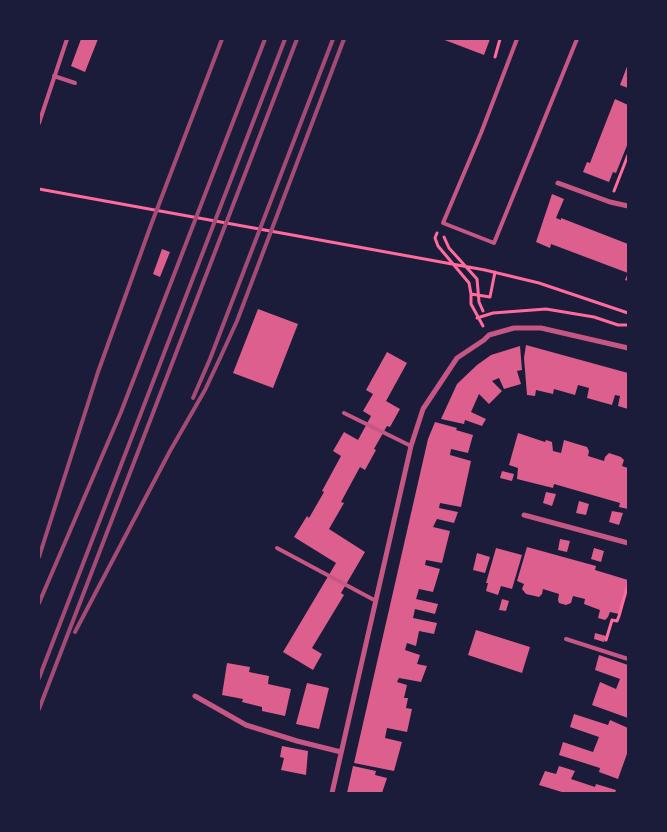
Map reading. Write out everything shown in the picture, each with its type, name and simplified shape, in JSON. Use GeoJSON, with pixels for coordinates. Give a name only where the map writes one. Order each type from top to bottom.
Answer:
{"type":"FeatureCollection","features":[{"type":"Feature","properties":{"kind":"street"},"geometry":{"type":"LineString","coordinates":[[558,183],[610,202],[628,206]]}},
{"type":"Feature","properties":{"kind":"street"},"geometry":{"type":"LineString","coordinates":[[332,793],[411,446],[423,409],[457,358],[489,335],[514,328],[541,328],[628,348]]}},
{"type":"Feature","properties":{"kind":"street"},"geometry":{"type":"LineString","coordinates":[[524,516],[628,544]]}},
{"type":"Feature","properties":{"kind":"street"},"geometry":{"type":"LineString","coordinates":[[195,696],[246,725],[297,741],[342,752]]}},
{"type":"Feature","properties":{"kind":"lane"},"geometry":{"type":"LineString","coordinates":[[39,123],[67,39]]}},
{"type":"Feature","properties":{"kind":"lane"},"geometry":{"type":"LineString","coordinates":[[517,39],[481,133],[443,223],[494,243],[577,39]]}},
{"type":"Feature","properties":{"kind":"lane"},"geometry":{"type":"LineString","coordinates":[[54,76],[75,82]]}},
{"type":"Feature","properties":{"kind":"lane"},"geometry":{"type":"LineString","coordinates":[[344,412],[411,446]]}},
{"type":"Feature","properties":{"kind":"lane"},"geometry":{"type":"LineString","coordinates":[[276,548],[376,601]]}},
{"type":"Feature","properties":{"kind":"lane"},"geometry":{"type":"LineString","coordinates":[[566,639],[628,659]]}},
{"type":"Feature","properties":{"kind":"path"},"geometry":{"type":"LineString","coordinates":[[610,202],[628,155]]}},
{"type":"Feature","properties":{"kind":"path"},"geometry":{"type":"LineString","coordinates":[[39,189],[495,272],[540,283],[628,313]]}},
{"type":"Feature","properties":{"kind":"path"},"geometry":{"type":"LineString","coordinates":[[443,223],[436,238],[436,243],[469,283],[472,294],[471,304],[477,318],[489,335]]}},
{"type":"Feature","properties":{"kind":"path"},"geometry":{"type":"LineString","coordinates":[[443,223],[445,240],[449,248],[477,279],[479,302],[483,311]]}},
{"type":"Feature","properties":{"kind":"path"},"geometry":{"type":"LineString","coordinates":[[472,294],[490,297],[495,272]]}},
{"type":"Feature","properties":{"kind":"path"},"geometry":{"type":"LineString","coordinates":[[477,318],[493,313],[546,309],[628,325]]}},
{"type":"Feature","properties":{"kind":"path"},"geometry":{"type":"LineString","coordinates":[[604,644],[612,620],[617,621],[619,616],[628,584]]}},
{"type":"Feature","properties":{"kind":"building"},"geometry":{"type":"Polygon","coordinates":[[[81,39],[98,39],[85,72],[71,66],[81,39]]]}},
{"type":"Feature","properties":{"kind":"building"},"geometry":{"type":"Polygon","coordinates":[[[442,39],[490,39],[484,55],[442,39]]]}},
{"type":"Feature","properties":{"kind":"building"},"geometry":{"type":"Polygon","coordinates":[[[628,64],[628,88],[620,85],[628,64]]]}},
{"type":"Feature","properties":{"kind":"building"},"geometry":{"type":"Polygon","coordinates":[[[615,99],[628,105],[628,143],[616,173],[613,172],[609,182],[583,172],[587,162],[590,163],[615,99]]]}},
{"type":"Feature","properties":{"kind":"building"},"geometry":{"type":"Polygon","coordinates":[[[552,194],[564,199],[556,218],[561,220],[561,218],[628,244],[628,273],[551,244],[550,248],[536,242],[552,194]]]}},
{"type":"Feature","properties":{"kind":"building"},"geometry":{"type":"Polygon","coordinates":[[[162,249],[170,252],[160,277],[153,274],[162,249]]]}},
{"type":"Feature","properties":{"kind":"building"},"geometry":{"type":"Polygon","coordinates":[[[258,309],[298,324],[273,388],[233,373],[258,309]]]}},
{"type":"Feature","properties":{"kind":"building"},"geometry":{"type":"Polygon","coordinates":[[[526,345],[628,373],[628,409],[618,406],[620,396],[615,395],[612,405],[587,398],[589,388],[578,385],[575,395],[554,389],[553,394],[536,390],[535,396],[527,395],[524,358],[526,345]]]}},
{"type":"Feature","properties":{"kind":"building"},"geometry":{"type":"Polygon","coordinates":[[[520,346],[522,370],[517,371],[521,384],[504,389],[499,378],[492,381],[502,391],[489,404],[479,394],[471,412],[486,419],[482,426],[465,420],[464,424],[441,419],[457,384],[477,365],[491,355],[520,346]]]}},
{"type":"Feature","properties":{"kind":"building"},"geometry":{"type":"Polygon","coordinates":[[[387,352],[407,363],[386,401],[400,409],[390,427],[387,426],[365,470],[360,467],[341,502],[344,503],[329,529],[365,552],[341,593],[344,595],[312,648],[322,654],[313,670],[283,652],[336,563],[294,537],[307,516],[309,518],[324,492],[322,491],[341,456],[333,451],[344,432],[358,440],[371,416],[363,411],[373,394],[366,390],[387,352]]]}},
{"type":"Feature","properties":{"kind":"building"},"geometry":{"type":"Polygon","coordinates":[[[435,422],[473,435],[468,453],[451,449],[450,455],[471,461],[461,507],[440,503],[439,508],[458,512],[454,523],[437,519],[433,527],[450,531],[442,563],[426,560],[425,565],[440,569],[433,592],[419,589],[416,599],[438,604],[435,614],[415,609],[413,618],[437,623],[434,634],[419,631],[416,646],[407,643],[405,650],[420,655],[417,664],[427,666],[421,682],[399,678],[397,682],[407,685],[404,698],[408,698],[406,708],[412,709],[407,732],[387,728],[385,738],[402,742],[394,771],[354,763],[428,439],[435,422]]]}},
{"type":"Feature","properties":{"kind":"building"},"geometry":{"type":"Polygon","coordinates":[[[518,433],[545,442],[546,440],[552,442],[553,451],[561,453],[564,440],[587,447],[589,451],[588,456],[604,461],[609,453],[621,457],[624,460],[622,466],[628,468],[628,509],[619,507],[620,503],[554,484],[553,488],[517,479],[518,468],[509,465],[518,433]]]}},
{"type":"Feature","properties":{"kind":"building"},"geometry":{"type":"Polygon","coordinates":[[[502,471],[514,474],[512,481],[500,478],[502,471]]]}},
{"type":"Feature","properties":{"kind":"building"},"geometry":{"type":"Polygon","coordinates":[[[546,492],[556,494],[552,506],[543,503],[546,492]]]}},
{"type":"Feature","properties":{"kind":"building"},"geometry":{"type":"Polygon","coordinates":[[[579,501],[589,504],[586,515],[576,513],[579,501]]]}},
{"type":"Feature","properties":{"kind":"building"},"geometry":{"type":"Polygon","coordinates":[[[612,511],[623,513],[619,525],[609,522],[612,511]]]}},
{"type":"Feature","properties":{"kind":"building"},"geometry":{"type":"Polygon","coordinates":[[[560,539],[570,541],[567,552],[558,550],[560,539]]]}},
{"type":"Feature","properties":{"kind":"building"},"geometry":{"type":"Polygon","coordinates":[[[527,547],[596,566],[595,570],[628,580],[619,614],[610,612],[605,620],[598,618],[600,610],[584,604],[585,599],[573,596],[571,603],[566,605],[559,603],[559,594],[543,589],[539,597],[526,594],[522,589],[524,584],[517,581],[527,547]]]}},
{"type":"Feature","properties":{"kind":"building"},"geometry":{"type":"Polygon","coordinates":[[[496,548],[522,555],[512,589],[501,586],[498,595],[486,591],[488,583],[486,583],[496,548]]]}},
{"type":"Feature","properties":{"kind":"building"},"geometry":{"type":"Polygon","coordinates":[[[594,548],[604,551],[601,562],[591,559],[594,548]]]}},
{"type":"Feature","properties":{"kind":"building"},"geometry":{"type":"Polygon","coordinates":[[[477,553],[490,557],[485,573],[473,570],[477,553]]]}},
{"type":"Feature","properties":{"kind":"building"},"geometry":{"type":"Polygon","coordinates":[[[502,599],[509,601],[506,611],[499,610],[502,599]]]}},
{"type":"Feature","properties":{"kind":"building"},"geometry":{"type":"Polygon","coordinates":[[[476,630],[530,647],[522,673],[468,655],[476,630]]]}},
{"type":"Feature","properties":{"kind":"building"},"geometry":{"type":"Polygon","coordinates":[[[595,633],[606,636],[604,642],[594,639],[595,633]]]}},
{"type":"Feature","properties":{"kind":"building"},"geometry":{"type":"Polygon","coordinates":[[[599,655],[628,665],[628,718],[592,705],[600,682],[616,689],[620,679],[595,670],[599,655]]]}},
{"type":"Feature","properties":{"kind":"building"},"geometry":{"type":"Polygon","coordinates":[[[227,663],[250,667],[249,672],[269,676],[268,684],[291,689],[285,716],[262,711],[262,707],[242,702],[243,699],[222,695],[227,663]]]}},
{"type":"Feature","properties":{"kind":"building"},"geometry":{"type":"Polygon","coordinates":[[[307,683],[329,688],[319,729],[296,724],[307,683]]]}},
{"type":"Feature","properties":{"kind":"building"},"geometry":{"type":"Polygon","coordinates":[[[574,714],[608,725],[610,720],[628,728],[628,751],[618,779],[599,772],[600,768],[559,755],[563,742],[593,752],[599,737],[570,727],[574,714]]]}},
{"type":"Feature","properties":{"kind":"building"},"geometry":{"type":"Polygon","coordinates":[[[282,746],[308,751],[306,775],[281,770],[284,758],[280,757],[282,746]]]}},
{"type":"Feature","properties":{"kind":"building"},"geometry":{"type":"Polygon","coordinates":[[[353,766],[376,771],[375,775],[387,778],[382,793],[347,793],[353,766]]]}},
{"type":"Feature","properties":{"kind":"building"},"geometry":{"type":"Polygon","coordinates":[[[559,766],[575,771],[571,779],[595,787],[596,784],[616,790],[615,793],[565,793],[539,785],[545,771],[556,774],[559,766]]]}},
{"type":"Feature","properties":{"kind":"railway"},"geometry":{"type":"LineString","coordinates":[[39,557],[98,372],[151,225],[222,39]]}},
{"type":"Feature","properties":{"kind":"railway"},"geometry":{"type":"LineString","coordinates":[[39,603],[121,412],[265,39]]}},
{"type":"Feature","properties":{"kind":"railway"},"geometry":{"type":"LineString","coordinates":[[39,678],[285,39]]}},
{"type":"Feature","properties":{"kind":"railway"},"geometry":{"type":"LineString","coordinates":[[39,709],[297,39]]}},
{"type":"Feature","properties":{"kind":"railway"},"geometry":{"type":"LineString","coordinates":[[193,398],[210,359],[333,39]]}},
{"type":"Feature","properties":{"kind":"railway"},"geometry":{"type":"LineString","coordinates":[[75,632],[170,451],[205,390],[237,321],[344,39]]}}]}
